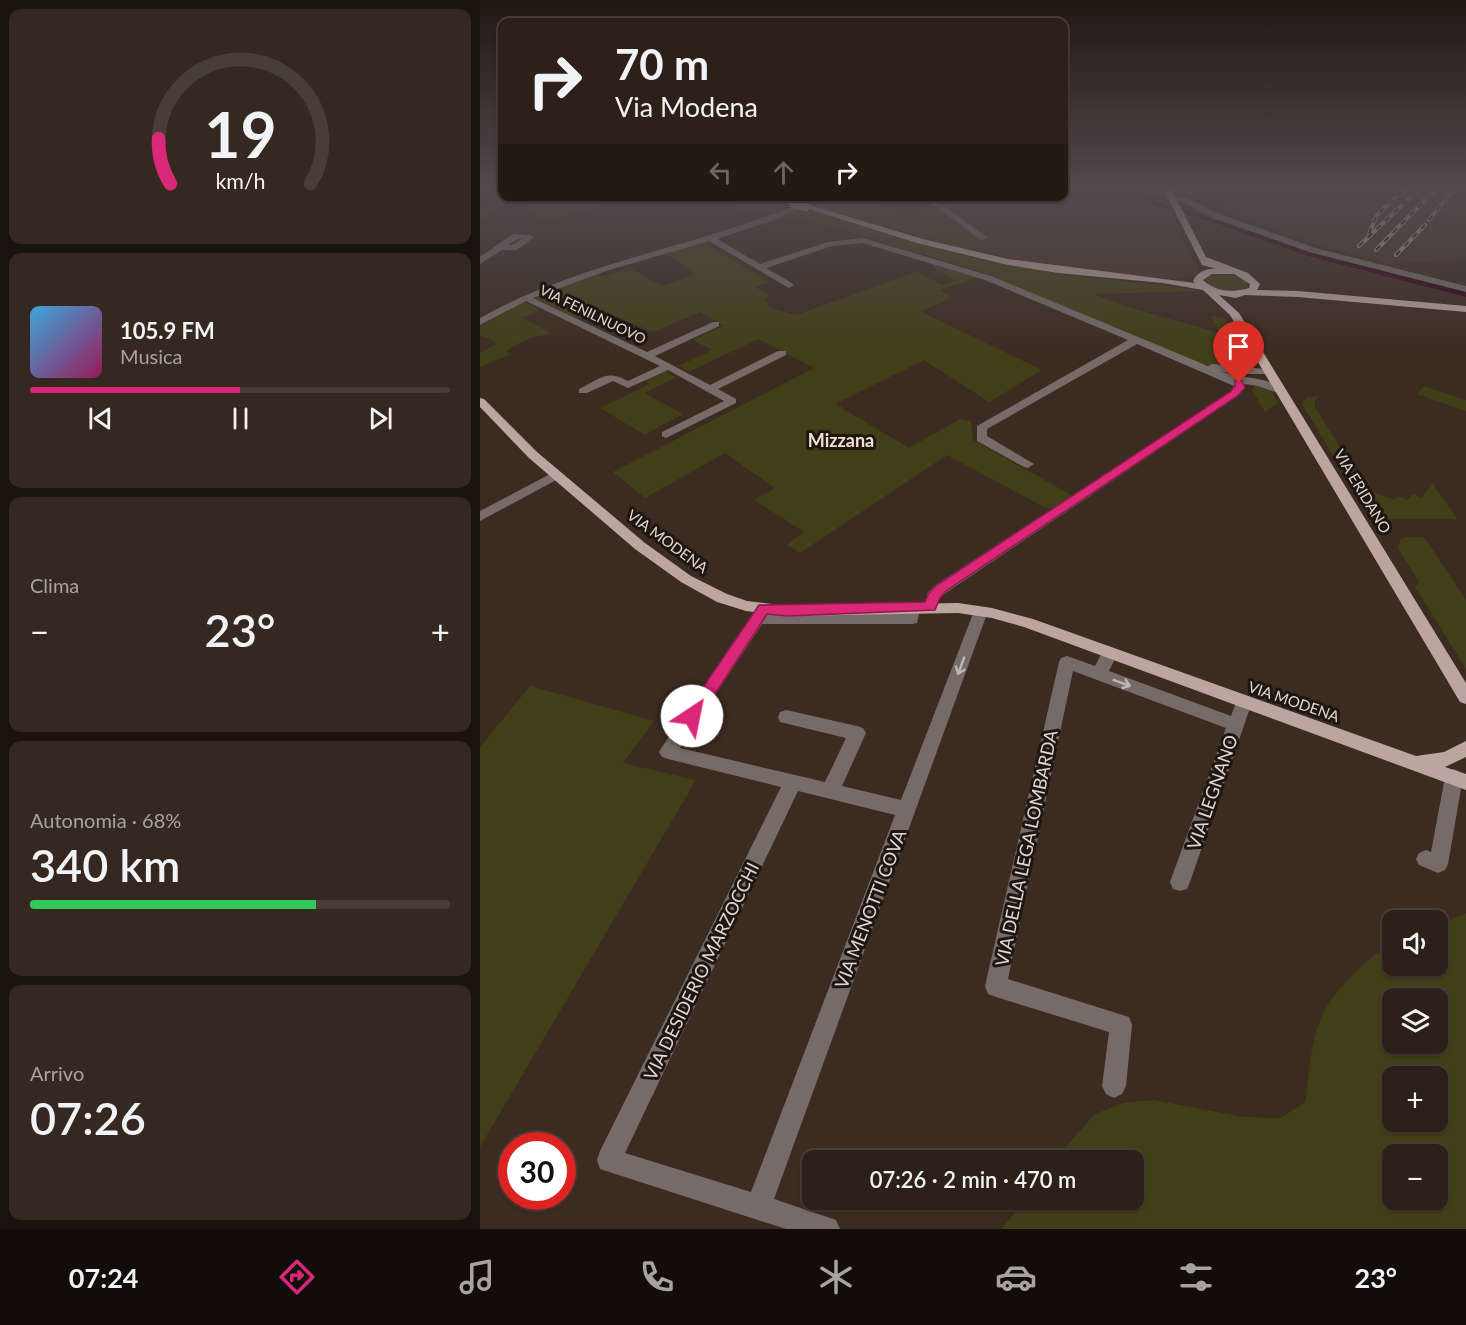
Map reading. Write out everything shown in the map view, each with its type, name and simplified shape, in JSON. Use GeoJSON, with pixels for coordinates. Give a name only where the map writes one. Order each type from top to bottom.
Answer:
{"type":"FeatureCollection","features":[{"type":"Feature","properties":{"kind":"main road"},"geometry":{"type":"LineString","coordinates":[[937,245],[998,260],[1066,272],[1152,280],[1227,295],[1298,294],[1466,309]]}},
{"type":"Feature","properties":{"kind":"main road"},"geometry":{"type":"LineString","coordinates":[[1196,245],[1210,272]]}},
{"type":"Feature","properties":{"kind":"main road"},"geometry":{"type":"LineString","coordinates":[[1203,259],[1265,286],[1298,294]]}},
{"type":"Feature","properties":{"kind":"main road"},"geometry":{"type":"LineString","coordinates":[[1152,280],[1181,280],[1210,272],[1232,272]]}},
{"type":"Feature","properties":{"kind":"main road","name":"VIA ERIDANO"},"geometry":{"type":"LineString","coordinates":[[1200,276],[1198,281],[1234,313],[1463,692],[1466,710]]}},
{"type":"Feature","properties":{"kind":"main road"},"geometry":{"type":"LineString","coordinates":[[1234,313],[1235,300],[1254,288],[1252,280]]}},
{"type":"Feature","properties":{"kind":"main road","name":"VIA MODENA"},"geometry":{"type":"LineString","coordinates":[[480,401],[522,445],[640,546],[686,579],[760,614]]}},
{"type":"Feature","properties":{"kind":"main road","name":"VIA MODENA"},"geometry":{"type":"LineString","coordinates":[[913,608],[981,611],[1028,623],[1460,779]]}},
{"type":"Feature","properties":{"kind":"main road"},"geometry":{"type":"LineString","coordinates":[[1404,759],[1435,762],[1454,756],[1466,748]]}},
{"type":"Feature","properties":{"kind":"street"},"geometry":{"type":"LineString","coordinates":[[480,322],[526,298],[686,245]]}},
{"type":"Feature","properties":{"kind":"street"},"geometry":{"type":"LineString","coordinates":[[722,245],[789,285]]}},
{"type":"Feature","properties":{"kind":"street"},"geometry":{"type":"LineString","coordinates":[[759,267],[827,245]]}},
{"type":"Feature","properties":{"kind":"street"},"geometry":{"type":"LineString","coordinates":[[881,245],[979,275],[1200,367],[1233,373],[1270,372]]}},
{"type":"Feature","properties":{"kind":"street"},"geometry":{"type":"LineString","coordinates":[[1299,245],[1466,289]]}},
{"type":"Feature","properties":{"kind":"street"},"geometry":{"type":"LineString","coordinates":[[480,261],[500,247]]}},
{"type":"Feature","properties":{"kind":"street","name":"VIA FENILNUOVO"},"geometry":{"type":"LineString","coordinates":[[526,298],[668,366],[732,401],[666,434]]}},
{"type":"Feature","properties":{"kind":"street","name":"VIA FENILNUOVO"},"geometry":{"type":"LineString","coordinates":[[647,356],[717,324]]}},
{"type":"Feature","properties":{"kind":"street"},"geometry":{"type":"LineString","coordinates":[[1028,464],[981,438],[981,428],[1136,340]]}},
{"type":"Feature","properties":{"kind":"street"},"geometry":{"type":"LineString","coordinates":[[1233,373],[1250,356],[1254,346]]}},
{"type":"Feature","properties":{"kind":"street"},"geometry":{"type":"LineString","coordinates":[[710,389],[782,353]]}},
{"type":"Feature","properties":{"kind":"street"},"geometry":{"type":"LineString","coordinates":[[583,391],[613,377],[628,385],[668,366]]}},
{"type":"Feature","properties":{"kind":"street"},"geometry":{"type":"LineString","coordinates":[[1247,381],[1270,372]]}},
{"type":"Feature","properties":{"kind":"street"},"geometry":{"type":"LineString","coordinates":[[1233,373],[1247,381],[1281,391]]}},
{"type":"Feature","properties":{"kind":"street"},"geometry":{"type":"LineString","coordinates":[[930,607],[933,596],[942,588],[1234,394],[1240,386],[1233,373]]}},
{"type":"Feature","properties":{"kind":"street"},"geometry":{"type":"LineString","coordinates":[[480,517],[556,475]]}},
{"type":"Feature","properties":{"kind":"street","name":"VIA MODENA"},"geometry":{"type":"LineString","coordinates":[[760,614],[912,619],[913,608]]}},
{"type":"Feature","properties":{"kind":"street","name":"VIA MENOTTI COVA"},"geometry":{"type":"LineString","coordinates":[[758,1207],[981,611]]}},
{"type":"Feature","properties":{"kind":"street"},"geometry":{"type":"LineString","coordinates":[[760,614],[669,752],[907,810]]}},
{"type":"Feature","properties":{"kind":"street"},"geometry":{"type":"LineString","coordinates":[[1110,653],[1099,674],[1236,725]]}},
{"type":"Feature","properties":{"kind":"street","name":"VIA DELLA LEGA LOMBARDA"},"geometry":{"type":"LineString","coordinates":[[1099,674],[1067,662],[996,986],[1121,1025],[1114,1086]]}},
{"type":"Feature","properties":{"kind":"street","name":"VIA LEGNANO"},"geometry":{"type":"LineString","coordinates":[[1180,882],[1244,702]]}},
{"type":"Feature","properties":{"kind":"street"},"geometry":{"type":"LineString","coordinates":[[786,717],[857,733],[830,792]]}},
{"type":"Feature","properties":{"kind":"street"},"geometry":{"type":"LineString","coordinates":[[1426,859],[1438,864],[1460,779]]}},
{"type":"Feature","properties":{"kind":"street","name":"VIA DESIDERIO MARZOCCHI"},"geometry":{"type":"LineString","coordinates":[[758,1207],[609,1160],[793,782]]}},
{"type":"Feature","properties":{"kind":"street"},"geometry":{"type":"LineString","coordinates":[[758,1207],[827,1229]]}},
{"type":"Feature","properties":{"kind":"shaded area"},"geometry":{"type":"Polygon","coordinates":[[[692,245],[709,245],[769,282],[755,287],[770,296],[765,298],[770,308],[796,315],[921,270],[919,273],[942,285],[955,280],[932,267],[936,265],[982,278],[975,278],[940,290],[952,298],[924,310],[924,313],[1042,370],[989,402],[924,360],[835,404],[909,448],[960,419],[971,421],[973,440],[1073,496],[1058,506],[1048,509],[947,455],[800,553],[787,545],[804,532],[754,500],[775,488],[725,453],[645,498],[613,472],[814,368],[758,339],[689,372],[679,366],[712,350],[693,340],[724,326],[700,312],[653,332],[600,310],[578,319],[535,298],[597,275],[601,277],[630,268],[662,286],[695,274],[665,253],[692,245]]]}},
{"type":"Feature","properties":{"kind":"shaded area"},"geometry":{"type":"Polygon","coordinates":[[[893,245],[930,245],[983,260],[1067,275],[1193,289],[1196,291],[1093,294],[1135,309],[1219,333],[1211,316],[1224,318],[1235,329],[1242,357],[1228,365],[1198,363],[982,272],[893,245]]]}},
{"type":"Feature","properties":{"kind":"shaded area"},"geometry":{"type":"Polygon","coordinates":[[[1187,245],[1198,269],[1197,274],[1178,279],[1131,276],[1038,264],[960,247],[1187,245]]]}},
{"type":"Feature","properties":{"kind":"shaded area"},"geometry":{"type":"Polygon","coordinates":[[[1319,245],[1466,245],[1466,259],[1388,264],[1319,245]]]}},
{"type":"Feature","properties":{"kind":"shaded area"},"geometry":{"type":"Polygon","coordinates":[[[1214,274],[1233,275],[1247,281],[1248,287],[1232,292],[1206,284],[1206,278],[1214,274]]]}},
{"type":"Feature","properties":{"kind":"shaded area"},"geometry":{"type":"Polygon","coordinates":[[[524,302],[540,310],[522,318],[552,333],[526,340],[506,351],[511,354],[480,367],[480,353],[496,344],[489,338],[480,336],[480,327],[524,302]]]}},
{"type":"Feature","properties":{"kind":"shaded area"},"geometry":{"type":"Polygon","coordinates":[[[662,370],[676,377],[644,393],[683,414],[645,435],[600,408],[650,384],[641,379],[662,370]]]}},
{"type":"Feature","properties":{"kind":"shaded area"},"geometry":{"type":"Polygon","coordinates":[[[1256,385],[1269,388],[1278,403],[1265,412],[1252,390],[1256,385]]]}},
{"type":"Feature","properties":{"kind":"shaded area"},"geometry":{"type":"Polygon","coordinates":[[[1424,386],[1466,400],[1466,411],[1417,394],[1424,386]]]}},
{"type":"Feature","properties":{"kind":"shaded area"},"geometry":{"type":"Polygon","coordinates":[[[1319,396],[1315,400],[1315,407],[1363,485],[1371,491],[1394,500],[1398,496],[1408,500],[1413,494],[1422,498],[1432,483],[1457,519],[1388,519],[1377,513],[1369,502],[1372,502],[1367,494],[1353,488],[1302,404],[1307,397],[1319,396]]]}},
{"type":"Feature","properties":{"kind":"shaded area"},"geometry":{"type":"Polygon","coordinates":[[[1405,537],[1424,537],[1466,600],[1466,669],[1415,587],[1419,582],[1398,548],[1400,540],[1405,537]]]}},
{"type":"Feature","properties":{"kind":"shaded area"},"geometry":{"type":"Polygon","coordinates":[[[530,686],[654,721],[623,763],[696,780],[480,1147],[480,747],[530,686]]]}},
{"type":"Feature","properties":{"kind":"shaded area"},"geometry":{"type":"Polygon","coordinates":[[[1466,913],[1466,1229],[1002,1229],[1016,1210],[1144,1210],[1144,1150],[1063,1150],[1095,1114],[1123,1103],[1154,1100],[1243,1117],[1281,1118],[1305,1102],[1313,1047],[1321,1017],[1340,989],[1381,951],[1382,976],[1448,976],[1448,921],[1466,913]]]}},
{"type":"Feature","properties":{"kind":"waterway"},"geometry":{"type":"LineString","coordinates":[[1286,245],[1466,294]]}},
{"type":"Feature","properties":{"kind":"railway"},"geometry":{"type":"LineString","coordinates":[[1376,250],[1381,245]]}},
{"type":"Feature","properties":{"kind":"railway"},"geometry":{"type":"LineString","coordinates":[[1396,255],[1405,245]]}},
{"type":"Feature","properties":{"kind":"district","name":"Mizzana"},"geometry":{"type":"Point","coordinates":[841,440]}},
{"type":"Feature","properties":{"kind":"route"},"geometry":{"type":"LineString","coordinates":[[692,716],[764,609],[788,611],[930,607],[933,596],[942,588],[1234,394],[1240,388],[1239,383]]}}]}
